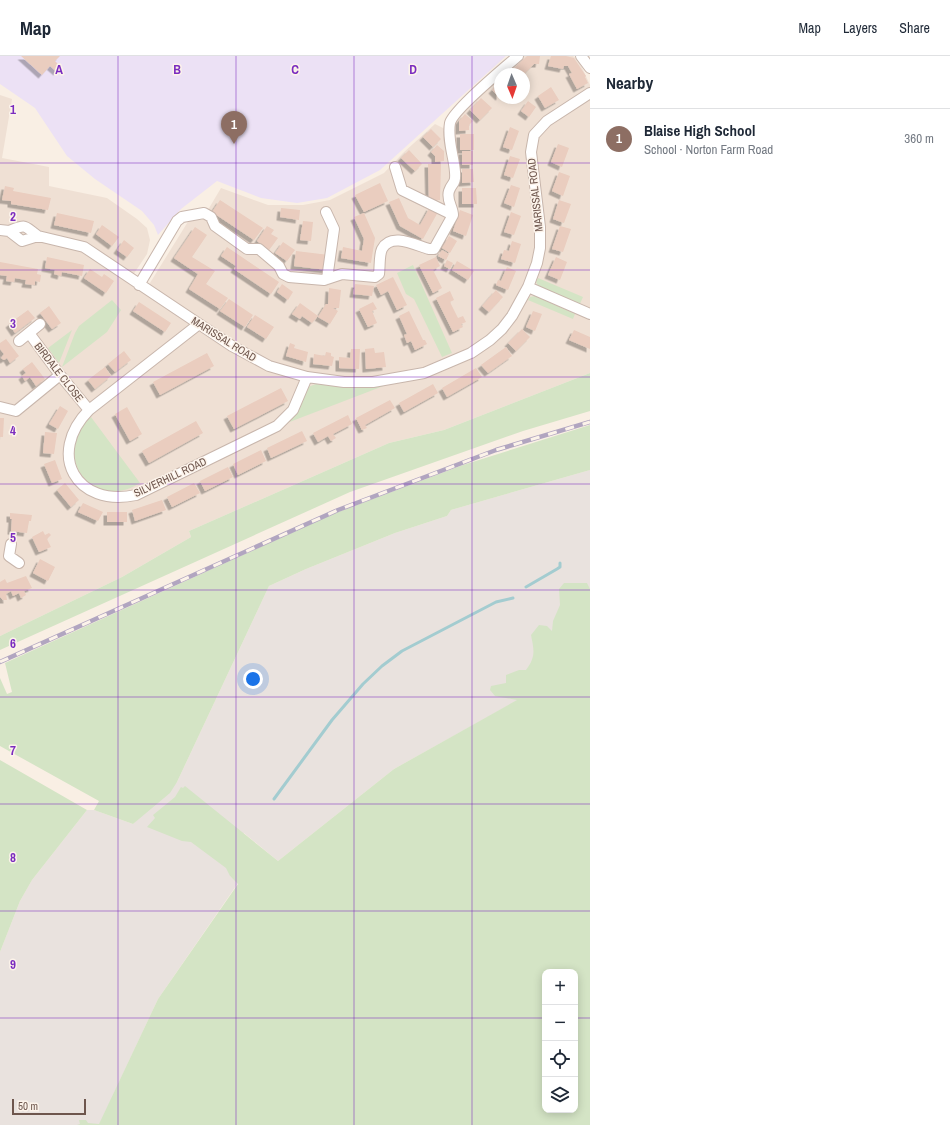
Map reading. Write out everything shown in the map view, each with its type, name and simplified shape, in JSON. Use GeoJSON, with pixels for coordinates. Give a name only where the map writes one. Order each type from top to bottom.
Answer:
{"type":"FeatureCollection","features":[{"type":"Feature","properties":{"kind":"street"},"geometry":{"type":"LineString","coordinates":[[139,284],[177,221],[182,217],[204,213],[211,217],[215,226],[247,249],[259,249],[279,266],[283,274],[290,278],[312,280],[327,279],[342,274],[378,276],[382,250],[387,243],[394,240],[429,249],[434,248],[453,215],[453,210],[449,204],[448,191],[455,180],[454,161],[451,154],[451,119],[460,108],[518,56]]}},
{"type":"Feature","properties":{"kind":"street"},"geometry":{"type":"LineString","coordinates":[[581,56],[590,68]]}},
{"type":"Feature","properties":{"kind":"street","name":"MARISSAL ROAD"},"geometry":{"type":"LineString","coordinates":[[4,230],[22,241],[38,236],[84,247],[232,346],[269,366],[306,377],[344,382],[373,382],[409,376],[445,365],[472,353],[502,329],[512,316],[528,287],[537,263],[540,241],[540,227],[531,152],[532,143],[539,129],[547,121],[590,93]]}},
{"type":"Feature","properties":{"kind":"street"},"geometry":{"type":"LineString","coordinates":[[395,167],[402,190],[453,215]]}},
{"type":"Feature","properties":{"kind":"street"},"geometry":{"type":"LineString","coordinates":[[326,212],[334,229],[327,279]]}},
{"type":"Feature","properties":{"kind":"street"},"geometry":{"type":"LineString","coordinates":[[528,287],[590,314]]}},
{"type":"Feature","properties":{"kind":"street","name":"BIRDALE CLOSE"},"geometry":{"type":"LineString","coordinates":[[18,341],[40,324]]}},
{"type":"Feature","properties":{"kind":"street","name":"SILVERHILL ROAD"},"geometry":{"type":"LineString","coordinates":[[199,324],[89,410],[74,427],[68,447],[71,468],[87,490],[109,498],[122,498],[136,495],[277,426],[293,410],[306,377]]}},
{"type":"Feature","properties":{"kind":"street","name":"BIRDALE CLOSE"},"geometry":{"type":"LineString","coordinates":[[29,333],[60,376],[89,410]]}},
{"type":"Feature","properties":{"kind":"street"},"geometry":{"type":"LineString","coordinates":[[0,407],[16,411],[60,376]]}},
{"type":"Feature","properties":{"kind":"street"},"geometry":{"type":"LineString","coordinates":[[11,544],[4,558],[19,562]]}},
{"type":"Feature","properties":{"kind":"shaded area"},"geometry":{"type":"Polygon","coordinates":[[[0,56],[506,56],[380,170],[327,198],[297,203],[261,198],[217,181],[181,209],[158,235],[154,225],[142,211],[95,179],[67,156],[35,108],[0,84],[0,56]]]}},
{"type":"Feature","properties":{"kind":"shaded area"},"geometry":{"type":"Polygon","coordinates":[[[524,56],[573,56],[579,61],[590,85],[590,373],[444,430],[389,443],[189,531],[191,537],[122,577],[0,636],[0,95],[12,99],[2,158],[49,167],[49,186],[107,198],[147,228],[150,240],[147,254],[129,281],[145,291],[189,220],[202,220],[221,188],[268,205],[303,205],[330,200],[384,173],[403,153],[435,124],[455,134],[456,119],[494,84],[494,104],[530,104],[530,68],[511,68],[524,56]]]}},
{"type":"Feature","properties":{"kind":"shaded area"},"geometry":{"type":"Polygon","coordinates":[[[590,470],[590,660],[394,769],[278,861],[244,833],[230,876],[238,883],[158,999],[99,1125],[0,1125],[0,952],[20,901],[32,880],[87,810],[94,810],[133,824],[177,782],[269,586],[306,569],[395,533],[447,516],[451,510],[590,470]]]}},
{"type":"Feature","properties":{"kind":"green space"},"geometry":{"type":"Polygon","coordinates":[[[413,265],[452,353],[442,357],[414,299],[406,294],[397,273],[413,265]]]}},
{"type":"Feature","properties":{"kind":"green space"},"geometry":{"type":"Polygon","coordinates":[[[538,278],[583,297],[579,306],[540,289],[536,282],[538,278]]]}},
{"type":"Feature","properties":{"kind":"green space"},"geometry":{"type":"Polygon","coordinates":[[[535,296],[575,314],[573,319],[528,300],[530,297],[535,296]]]}},
{"type":"Feature","properties":{"kind":"green space"},"geometry":{"type":"Polygon","coordinates":[[[112,300],[121,310],[107,332],[62,367],[79,326],[112,300]]]}},
{"type":"Feature","properties":{"kind":"green space"},"geometry":{"type":"Polygon","coordinates":[[[72,330],[59,363],[48,348],[72,330]]]}},
{"type":"Feature","properties":{"kind":"green space"},"geometry":{"type":"Polygon","coordinates":[[[590,373],[590,411],[523,431],[350,492],[0,650],[0,636],[122,577],[191,537],[189,531],[389,443],[444,430],[590,373]]]}},
{"type":"Feature","properties":{"kind":"green space"},"geometry":{"type":"Polygon","coordinates":[[[316,384],[341,387],[386,385],[287,423],[308,387],[316,384]]]}},
{"type":"Feature","properties":{"kind":"green space"},"geometry":{"type":"Polygon","coordinates":[[[91,417],[140,483],[122,490],[106,491],[92,485],[81,475],[75,461],[74,446],[79,431],[91,417]]]}},
{"type":"Feature","properties":{"kind":"green space"},"geometry":{"type":"Polygon","coordinates":[[[590,425],[590,470],[451,510],[447,516],[395,533],[306,569],[269,586],[177,782],[170,793],[133,824],[94,810],[99,801],[0,746],[0,678],[7,694],[12,692],[5,663],[333,514],[463,465],[590,425]]]}},
{"type":"Feature","properties":{"kind":"green space"},"geometry":{"type":"Polygon","coordinates":[[[564,583],[587,583],[590,589],[590,1125],[77,1125],[80,1124],[79,1120],[86,1120],[88,1123],[99,1124],[158,999],[238,884],[230,876],[226,868],[191,842],[182,841],[147,827],[155,818],[153,815],[175,797],[181,787],[183,788],[185,786],[278,861],[394,769],[517,700],[495,696],[490,690],[491,686],[506,683],[506,675],[519,670],[526,670],[533,657],[531,635],[539,625],[547,626],[552,631],[553,621],[560,605],[559,589],[564,583]]]}},
{"type":"Feature","properties":{"kind":"green space"},"geometry":{"type":"Polygon","coordinates":[[[0,760],[87,810],[32,880],[20,901],[0,952],[0,760]]]}},
{"type":"Feature","properties":{"kind":"building"},"geometry":{"type":"Polygon","coordinates":[[[21,56],[60,56],[55,61],[61,67],[57,72],[50,66],[42,75],[21,56]]]}},
{"type":"Feature","properties":{"kind":"building"},"geometry":{"type":"Polygon","coordinates":[[[527,56],[540,56],[539,64],[534,64],[530,68],[514,68],[527,56]]]}},
{"type":"Feature","properties":{"kind":"building"},"geometry":{"type":"Polygon","coordinates":[[[551,56],[566,56],[574,58],[586,76],[585,77],[588,83],[577,89],[569,74],[572,73],[568,66],[564,66],[563,69],[548,66],[551,56]]]}},
{"type":"Feature","properties":{"kind":"building"},"geometry":{"type":"Polygon","coordinates":[[[551,87],[559,100],[545,108],[538,96],[551,87]]]}},
{"type":"Feature","properties":{"kind":"building"},"geometry":{"type":"Polygon","coordinates":[[[481,98],[492,108],[480,120],[470,110],[481,98]]]}},
{"type":"Feature","properties":{"kind":"building"},"geometry":{"type":"Polygon","coordinates":[[[530,102],[536,107],[529,117],[521,111],[526,104],[530,104],[530,102]]]}},
{"type":"Feature","properties":{"kind":"building"},"geometry":{"type":"Polygon","coordinates":[[[465,114],[473,121],[469,125],[469,130],[459,131],[459,121],[465,114]]]}},
{"type":"Feature","properties":{"kind":"building"},"geometry":{"type":"Polygon","coordinates":[[[510,127],[519,131],[512,150],[503,147],[510,127]]]}},
{"type":"Feature","properties":{"kind":"building"},"geometry":{"type":"Polygon","coordinates":[[[431,129],[441,139],[433,147],[423,137],[431,129]]]}},
{"type":"Feature","properties":{"kind":"building"},"geometry":{"type":"Polygon","coordinates":[[[460,134],[474,134],[474,150],[460,150],[460,134]]]}},
{"type":"Feature","properties":{"kind":"building"},"geometry":{"type":"Polygon","coordinates":[[[558,144],[569,148],[562,167],[551,162],[558,144]]]}},
{"type":"Feature","properties":{"kind":"building"},"geometry":{"type":"Polygon","coordinates":[[[437,145],[444,151],[444,161],[435,162],[435,156],[431,152],[437,145]]]}},
{"type":"Feature","properties":{"kind":"building"},"geometry":{"type":"Polygon","coordinates":[[[409,150],[422,164],[415,171],[401,158],[409,150]]]}},
{"type":"Feature","properties":{"kind":"building"},"geometry":{"type":"Polygon","coordinates":[[[462,151],[473,151],[473,165],[462,165],[462,151]]]}},
{"type":"Feature","properties":{"kind":"building"},"geometry":{"type":"Polygon","coordinates":[[[510,156],[520,159],[513,178],[504,175],[510,156]]]}},
{"type":"Feature","properties":{"kind":"building"},"geometry":{"type":"Polygon","coordinates":[[[428,164],[441,164],[440,200],[429,201],[428,164]]]}},
{"type":"Feature","properties":{"kind":"building"},"geometry":{"type":"Polygon","coordinates":[[[462,169],[473,169],[474,182],[462,183],[462,169]]]}},
{"type":"Feature","properties":{"kind":"building"},"geometry":{"type":"Polygon","coordinates":[[[559,172],[570,176],[563,196],[552,191],[559,172]]]}},
{"type":"Feature","properties":{"kind":"building"},"geometry":{"type":"Polygon","coordinates":[[[380,183],[388,201],[364,212],[355,195],[380,183]]]}},
{"type":"Feature","properties":{"kind":"building"},"geometry":{"type":"Polygon","coordinates":[[[511,185],[520,188],[514,207],[504,203],[511,185]]]}},
{"type":"Feature","properties":{"kind":"building"},"geometry":{"type":"Polygon","coordinates":[[[5,186],[14,188],[13,191],[51,198],[48,210],[11,204],[11,201],[2,200],[5,186]]]}},
{"type":"Feature","properties":{"kind":"building"},"geometry":{"type":"Polygon","coordinates":[[[462,188],[476,188],[477,204],[462,204],[462,188]]]}},
{"type":"Feature","properties":{"kind":"building"},"geometry":{"type":"Polygon","coordinates":[[[399,198],[408,218],[420,225],[430,207],[438,212],[423,239],[400,226],[389,202],[399,198]]]}},
{"type":"Feature","properties":{"kind":"building"},"geometry":{"type":"Polygon","coordinates":[[[220,200],[263,228],[254,240],[212,212],[220,200]]]}},
{"type":"Feature","properties":{"kind":"building"},"geometry":{"type":"Polygon","coordinates":[[[559,200],[571,204],[564,223],[553,219],[559,200]]]}},
{"type":"Feature","properties":{"kind":"building"},"geometry":{"type":"Polygon","coordinates":[[[281,208],[300,210],[299,220],[280,217],[281,208]]]}},
{"type":"Feature","properties":{"kind":"building"},"geometry":{"type":"Polygon","coordinates":[[[460,210],[473,215],[466,236],[453,231],[460,210]]]}},
{"type":"Feature","properties":{"kind":"building"},"geometry":{"type":"Polygon","coordinates":[[[511,212],[521,216],[514,235],[504,232],[511,212]]]}},
{"type":"Feature","properties":{"kind":"building"},"geometry":{"type":"Polygon","coordinates":[[[57,213],[94,221],[91,233],[54,225],[57,213]]]}},
{"type":"Feature","properties":{"kind":"building"},"geometry":{"type":"Polygon","coordinates":[[[364,213],[375,238],[371,263],[341,258],[343,247],[362,251],[364,239],[354,217],[364,213]]]}},
{"type":"Feature","properties":{"kind":"building"},"geometry":{"type":"Polygon","coordinates":[[[303,221],[313,222],[311,241],[300,240],[303,221]]]}},
{"type":"Feature","properties":{"kind":"building"},"geometry":{"type":"Polygon","coordinates":[[[102,225],[119,237],[112,246],[96,234],[102,225]]]}},
{"type":"Feature","properties":{"kind":"building"},"geometry":{"type":"Polygon","coordinates":[[[267,226],[274,230],[271,234],[278,238],[269,250],[257,241],[267,226]]]}},
{"type":"Feature","properties":{"kind":"building"},"geometry":{"type":"Polygon","coordinates":[[[560,226],[571,229],[563,252],[552,249],[560,226]]]}},
{"type":"Feature","properties":{"kind":"building"},"geometry":{"type":"Polygon","coordinates":[[[195,227],[207,235],[192,257],[215,271],[206,284],[228,298],[220,309],[189,289],[198,274],[174,258],[195,227]]]}},
{"type":"Feature","properties":{"kind":"building"},"geometry":{"type":"Polygon","coordinates":[[[449,236],[457,241],[450,253],[442,248],[449,236]]]}},
{"type":"Feature","properties":{"kind":"building"},"geometry":{"type":"Polygon","coordinates":[[[124,240],[134,248],[127,257],[117,250],[124,240]]]}},
{"type":"Feature","properties":{"kind":"building"},"geometry":{"type":"Polygon","coordinates":[[[512,241],[521,244],[515,263],[501,259],[504,250],[509,251],[512,241]]]}},
{"type":"Feature","properties":{"kind":"building"},"geometry":{"type":"Polygon","coordinates":[[[283,242],[295,250],[287,261],[275,253],[283,242]]]}},
{"type":"Feature","properties":{"kind":"building"},"geometry":{"type":"Polygon","coordinates":[[[227,247],[279,282],[271,294],[234,269],[236,266],[221,256],[227,247]]]}},
{"type":"Feature","properties":{"kind":"building"},"geometry":{"type":"Polygon","coordinates":[[[442,250],[449,254],[446,260],[438,256],[442,250]]]}},
{"type":"Feature","properties":{"kind":"building"},"geometry":{"type":"Polygon","coordinates":[[[296,251],[329,255],[327,270],[294,266],[296,251]]]}},
{"type":"Feature","properties":{"kind":"building"},"geometry":{"type":"Polygon","coordinates":[[[47,257],[84,265],[82,276],[62,272],[61,276],[54,274],[55,270],[45,268],[47,257]]]}},
{"type":"Feature","properties":{"kind":"building"},"geometry":{"type":"Polygon","coordinates":[[[436,257],[440,266],[433,270],[442,288],[433,293],[419,265],[436,257]]]}},
{"type":"Feature","properties":{"kind":"building"},"geometry":{"type":"Polygon","coordinates":[[[556,257],[567,262],[560,280],[548,275],[556,257]]]}},
{"type":"Feature","properties":{"kind":"building"},"geometry":{"type":"Polygon","coordinates":[[[447,260],[453,263],[450,269],[444,266],[447,260]]]}},
{"type":"Feature","properties":{"kind":"building"},"geometry":{"type":"Polygon","coordinates":[[[457,261],[474,271],[468,280],[452,270],[457,261]]]}},
{"type":"Feature","properties":{"kind":"building"},"geometry":{"type":"Polygon","coordinates":[[[0,262],[38,269],[37,274],[41,275],[40,282],[35,281],[35,285],[25,284],[26,280],[15,278],[14,282],[6,281],[7,276],[0,275],[0,262]]]}},
{"type":"Feature","properties":{"kind":"building"},"geometry":{"type":"Polygon","coordinates":[[[507,267],[516,271],[508,290],[496,285],[498,280],[501,281],[507,267]]]}},
{"type":"Feature","properties":{"kind":"building"},"geometry":{"type":"Polygon","coordinates":[[[90,269],[102,277],[104,274],[114,281],[106,293],[84,278],[90,269]]]}},
{"type":"Feature","properties":{"kind":"building"},"geometry":{"type":"Polygon","coordinates":[[[393,277],[407,305],[397,310],[388,291],[381,295],[376,285],[393,277]]]}},
{"type":"Feature","properties":{"kind":"building"},"geometry":{"type":"Polygon","coordinates":[[[282,284],[293,292],[288,300],[277,292],[282,284]]]}},
{"type":"Feature","properties":{"kind":"building"},"geometry":{"type":"Polygon","coordinates":[[[355,284],[374,286],[372,296],[353,294],[355,284]]]}},
{"type":"Feature","properties":{"kind":"building"},"geometry":{"type":"Polygon","coordinates":[[[329,288],[341,290],[339,308],[333,308],[338,311],[330,324],[318,317],[326,304],[328,304],[329,288]]]}},
{"type":"Feature","properties":{"kind":"building"},"geometry":{"type":"Polygon","coordinates":[[[496,290],[503,297],[489,312],[482,306],[496,290]]]}},
{"type":"Feature","properties":{"kind":"building"},"geometry":{"type":"Polygon","coordinates":[[[450,291],[454,300],[450,302],[458,318],[463,316],[466,322],[461,324],[463,327],[453,332],[436,298],[450,291]]]}},
{"type":"Feature","properties":{"kind":"building"},"geometry":{"type":"Polygon","coordinates":[[[229,299],[253,315],[245,327],[220,311],[229,299]]]}},
{"type":"Feature","properties":{"kind":"building"},"geometry":{"type":"Polygon","coordinates":[[[139,302],[171,323],[165,332],[133,311],[139,302]]]}},
{"type":"Feature","properties":{"kind":"building"},"geometry":{"type":"Polygon","coordinates":[[[373,302],[377,309],[372,311],[377,323],[368,327],[359,309],[373,302]]]}},
{"type":"Feature","properties":{"kind":"building"},"geometry":{"type":"Polygon","coordinates":[[[300,303],[318,316],[312,323],[302,316],[300,319],[292,314],[300,303]]]}},
{"type":"Feature","properties":{"kind":"building"},"geometry":{"type":"Polygon","coordinates":[[[49,306],[61,323],[52,329],[40,313],[49,306]]]}},
{"type":"Feature","properties":{"kind":"building"},"geometry":{"type":"Polygon","coordinates":[[[28,310],[35,318],[15,333],[9,324],[28,310]]]}},
{"type":"Feature","properties":{"kind":"building"},"geometry":{"type":"Polygon","coordinates":[[[409,311],[423,340],[425,340],[427,344],[415,350],[411,341],[407,343],[404,335],[407,334],[399,316],[409,311]]]}},
{"type":"Feature","properties":{"kind":"building"},"geometry":{"type":"Polygon","coordinates":[[[533,311],[542,314],[535,331],[526,327],[533,311]]]}},
{"type":"Feature","properties":{"kind":"building"},"geometry":{"type":"Polygon","coordinates":[[[255,315],[274,327],[266,339],[247,327],[255,315]]]}},
{"type":"Feature","properties":{"kind":"building"},"geometry":{"type":"Polygon","coordinates":[[[522,329],[530,337],[516,351],[508,343],[522,329]]]}},
{"type":"Feature","properties":{"kind":"building"},"geometry":{"type":"Polygon","coordinates":[[[574,330],[590,337],[590,349],[569,340],[574,330]]]}},
{"type":"Feature","properties":{"kind":"building"},"geometry":{"type":"Polygon","coordinates":[[[6,339],[19,356],[10,363],[7,358],[4,360],[1,358],[4,354],[0,349],[0,343],[6,339]]]}},
{"type":"Feature","properties":{"kind":"building"},"geometry":{"type":"Polygon","coordinates":[[[290,343],[295,345],[294,348],[308,352],[306,362],[286,356],[290,343]]]}},
{"type":"Feature","properties":{"kind":"building"},"geometry":{"type":"Polygon","coordinates":[[[506,347],[512,356],[488,373],[481,365],[506,347]]]}},
{"type":"Feature","properties":{"kind":"building"},"geometry":{"type":"Polygon","coordinates":[[[374,348],[375,353],[384,352],[386,367],[366,369],[365,349],[374,348]]]}},
{"type":"Feature","properties":{"kind":"building"},"geometry":{"type":"Polygon","coordinates":[[[351,349],[360,349],[359,369],[339,368],[339,357],[350,358],[351,349]]]}},
{"type":"Feature","properties":{"kind":"building"},"geometry":{"type":"Polygon","coordinates":[[[124,351],[131,360],[115,372],[108,364],[124,351]]]}},
{"type":"Feature","properties":{"kind":"building"},"geometry":{"type":"Polygon","coordinates":[[[326,352],[331,353],[331,356],[334,357],[332,366],[313,364],[314,354],[325,356],[326,352]]]}},
{"type":"Feature","properties":{"kind":"building"},"geometry":{"type":"Polygon","coordinates":[[[207,353],[214,366],[160,395],[153,382],[207,353]]]}},
{"type":"Feature","properties":{"kind":"building"},"geometry":{"type":"Polygon","coordinates":[[[32,362],[45,379],[36,386],[30,377],[25,381],[22,376],[26,373],[23,369],[32,362]]]}},
{"type":"Feature","properties":{"kind":"building"},"geometry":{"type":"Polygon","coordinates":[[[105,367],[111,376],[95,389],[88,380],[105,367]]]}},
{"type":"Feature","properties":{"kind":"building"},"geometry":{"type":"Polygon","coordinates":[[[476,368],[482,377],[447,397],[442,388],[476,368]]]}},
{"type":"Feature","properties":{"kind":"building"},"geometry":{"type":"Polygon","coordinates":[[[433,384],[438,393],[404,412],[399,403],[433,384]]]}},
{"type":"Feature","properties":{"kind":"building"},"geometry":{"type":"Polygon","coordinates":[[[281,388],[288,401],[234,429],[227,416],[281,388]]]}},
{"type":"Feature","properties":{"kind":"building"},"geometry":{"type":"Polygon","coordinates":[[[390,400],[395,408],[365,425],[367,428],[362,430],[356,418],[390,400]]]}},
{"type":"Feature","properties":{"kind":"building"},"geometry":{"type":"Polygon","coordinates":[[[60,406],[68,411],[58,429],[49,424],[60,406]]]}},
{"type":"Feature","properties":{"kind":"building"},"geometry":{"type":"Polygon","coordinates":[[[127,407],[142,434],[130,441],[115,414],[127,407]]]}},
{"type":"Feature","properties":{"kind":"building"},"geometry":{"type":"Polygon","coordinates":[[[348,415],[352,424],[333,434],[336,438],[331,441],[328,436],[318,442],[313,433],[348,415]]]}},
{"type":"Feature","properties":{"kind":"building"},"geometry":{"type":"Polygon","coordinates":[[[0,418],[4,418],[3,437],[0,437],[0,418]]]}},
{"type":"Feature","properties":{"kind":"building"},"geometry":{"type":"Polygon","coordinates":[[[196,421],[203,433],[149,463],[142,451],[196,421]]]}},
{"type":"Feature","properties":{"kind":"building"},"geometry":{"type":"Polygon","coordinates":[[[302,431],[307,441],[271,458],[267,448],[302,431]]]}},
{"type":"Feature","properties":{"kind":"building"},"geometry":{"type":"Polygon","coordinates":[[[45,432],[57,433],[54,454],[43,453],[45,432]]]}},
{"type":"Feature","properties":{"kind":"building"},"geometry":{"type":"Polygon","coordinates":[[[261,450],[266,461],[238,475],[233,464],[261,450]]]}},
{"type":"Feature","properties":{"kind":"building"},"geometry":{"type":"Polygon","coordinates":[[[55,460],[62,479],[52,483],[44,464],[55,460]]]}},
{"type":"Feature","properties":{"kind":"building"},"geometry":{"type":"Polygon","coordinates":[[[228,467],[233,477],[205,491],[200,481],[228,467]]]}},
{"type":"Feature","properties":{"kind":"building"},"geometry":{"type":"Polygon","coordinates":[[[65,483],[79,500],[71,507],[57,490],[65,483]]]}},
{"type":"Feature","properties":{"kind":"building"},"geometry":{"type":"Polygon","coordinates":[[[194,483],[200,493],[172,507],[167,497],[194,483]]]}},
{"type":"Feature","properties":{"kind":"building"},"geometry":{"type":"Polygon","coordinates":[[[162,500],[166,510],[135,521],[132,510],[162,500]]]}},
{"type":"Feature","properties":{"kind":"building"},"geometry":{"type":"Polygon","coordinates":[[[83,503],[103,512],[98,521],[78,512],[83,503]]]}},
{"type":"Feature","properties":{"kind":"building"},"geometry":{"type":"Polygon","coordinates":[[[107,512],[127,512],[127,522],[107,522],[107,512]]]}},
{"type":"Feature","properties":{"kind":"building"},"geometry":{"type":"Polygon","coordinates":[[[10,513],[32,515],[31,521],[29,521],[27,533],[11,531],[12,519],[10,519],[10,513]]]}},
{"type":"Feature","properties":{"kind":"building"},"geometry":{"type":"Polygon","coordinates":[[[43,531],[45,535],[49,533],[51,535],[47,539],[51,547],[39,552],[32,537],[43,531]]]}},
{"type":"Feature","properties":{"kind":"building"},"geometry":{"type":"Polygon","coordinates":[[[40,559],[55,567],[48,581],[33,573],[40,559]]]}},
{"type":"Feature","properties":{"kind":"building"},"geometry":{"type":"Polygon","coordinates":[[[26,576],[32,588],[24,591],[26,595],[21,598],[19,593],[13,596],[11,591],[6,594],[7,600],[3,600],[0,597],[0,582],[5,579],[7,583],[26,576]]]}},
{"type":"Feature","properties":{"kind":"waterway"},"geometry":{"type":"LineString","coordinates":[[526,587],[560,567],[560,563]]}},
{"type":"Feature","properties":{"kind":"waterway"},"geometry":{"type":"LineString","coordinates":[[274,799],[332,720],[363,684],[382,666],[402,651],[496,602],[513,598]]}},
{"type":"Feature","properties":{"kind":"railway"},"geometry":{"type":"LineString","coordinates":[[0,662],[338,510],[496,450],[590,422]]}},
{"type":"Feature","properties":{"kind":"place","name":"Blaise High School"},"geometry":{"type":"Point","coordinates":[234,144]}}]}
